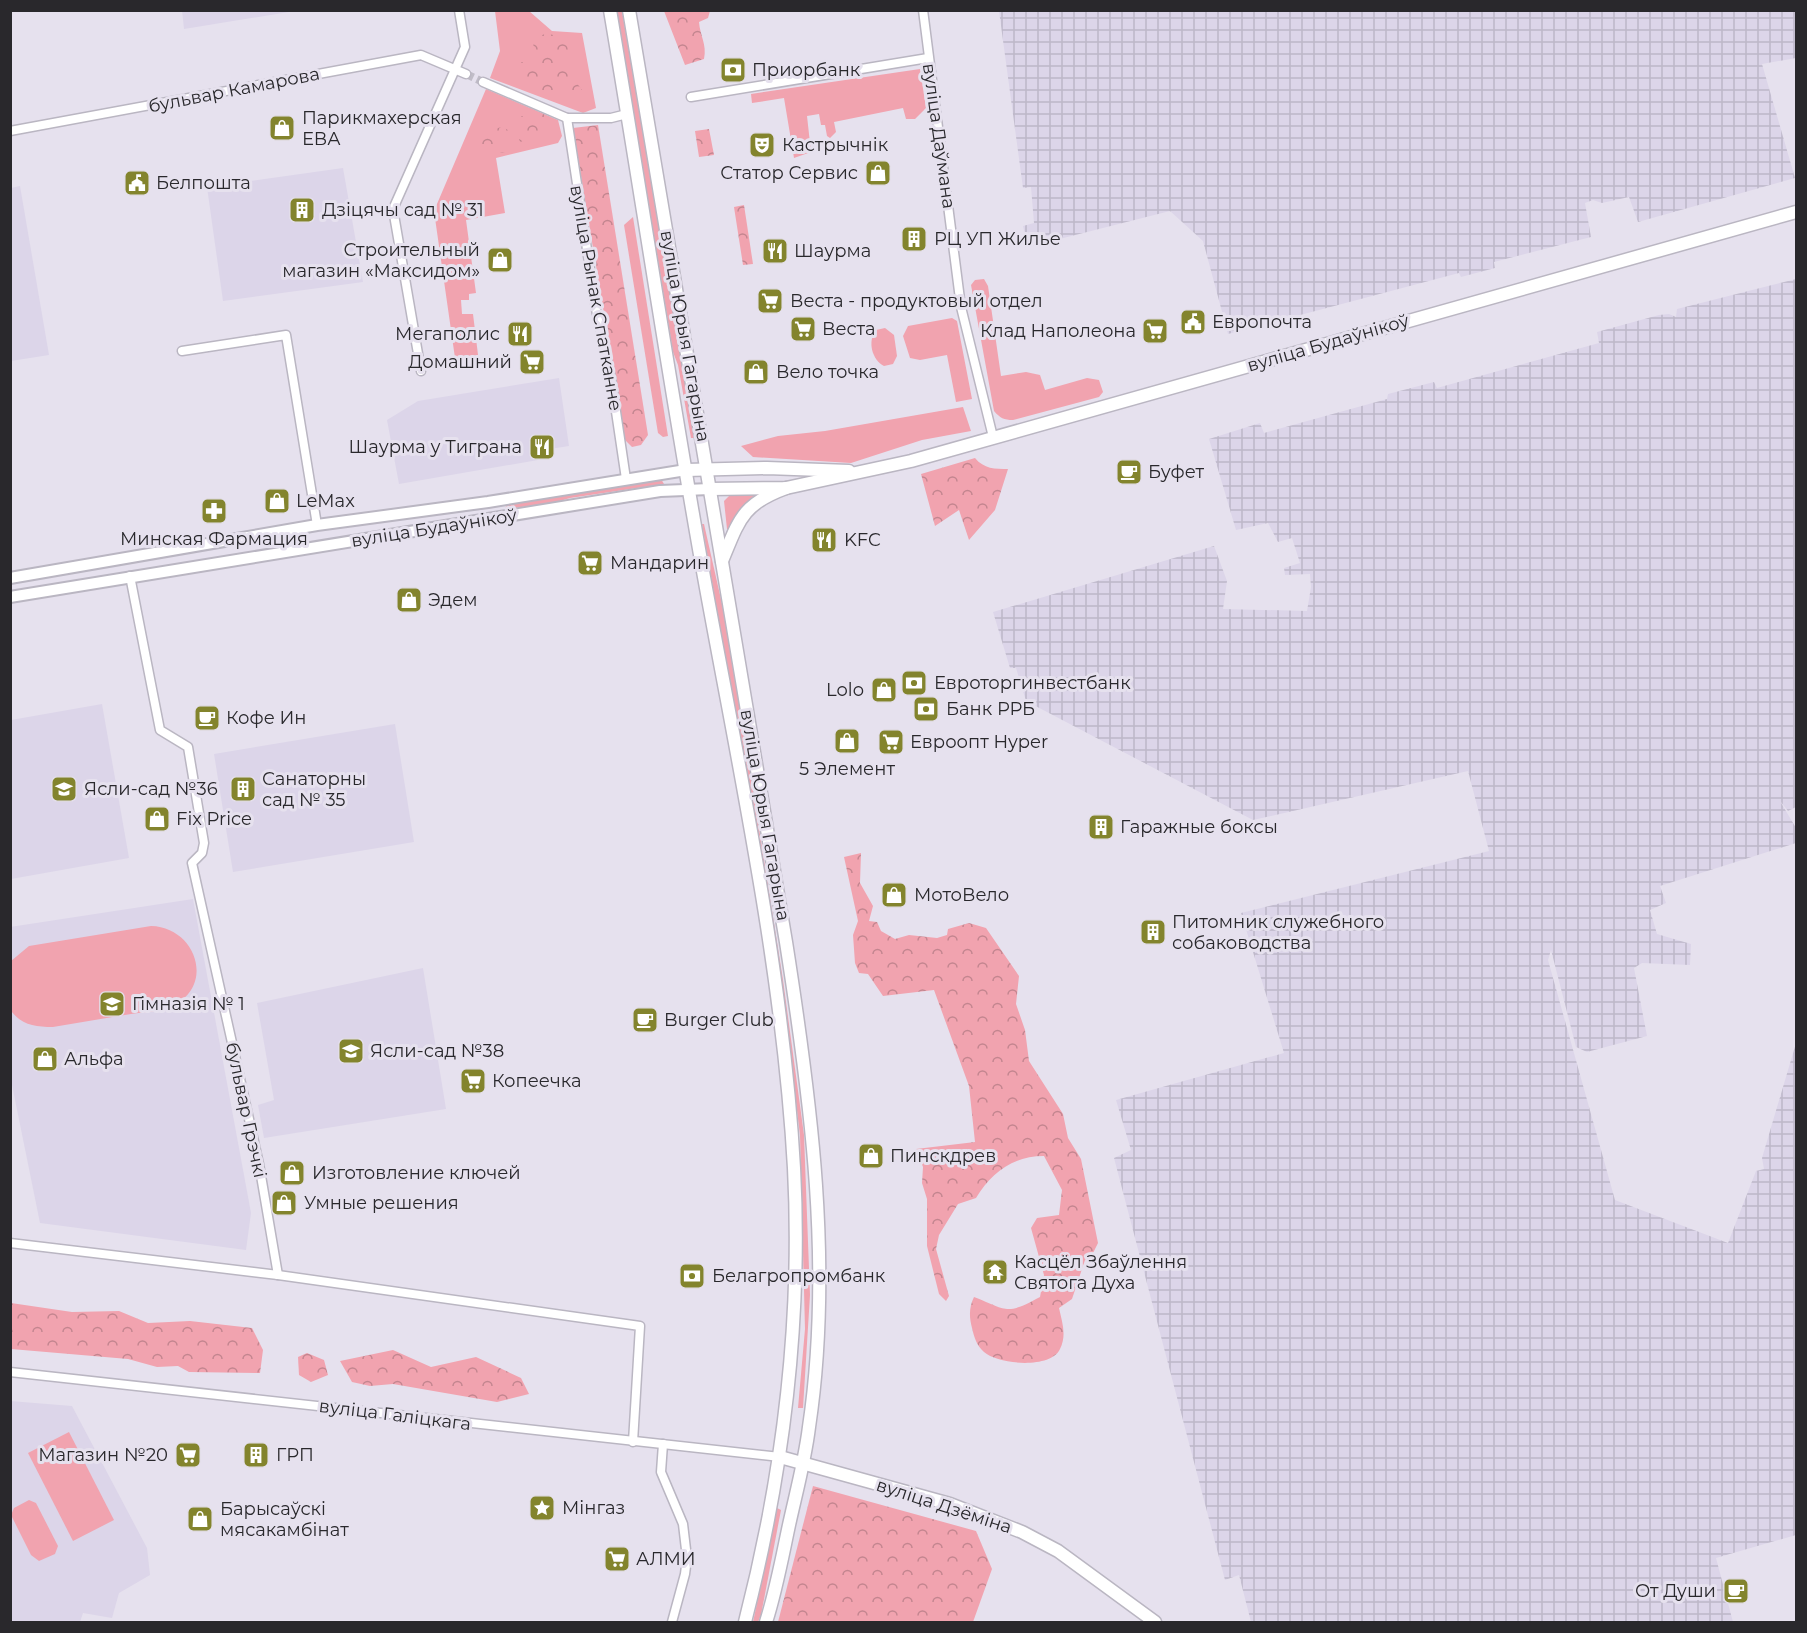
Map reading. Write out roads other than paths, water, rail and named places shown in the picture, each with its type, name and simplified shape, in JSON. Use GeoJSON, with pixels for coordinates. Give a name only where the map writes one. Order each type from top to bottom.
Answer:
{"type":"FeatureCollection","features":[{"type":"Feature","properties":{"kind":"main road","name":"вуліца Юрыя Гагарына"},"geometry":{"type":"LineString","coordinates":[[610,10],[688,489],[765,924],[789,1110],[795,1200],[795,1293],[789,1386],[780,1457],[763,1554],[746,1623]]}},
{"type":"Feature","properties":{"kind":"main road","name":"вуліца Юрыя Гагарына"},"geometry":{"type":"LineString","coordinates":[[629,10],[788,953],[808,1109],[819,1238],[819,1291],[809,1428],[766,1623]]}},
{"type":"Feature","properties":{"kind":"main road","name":"вуліца Будаўнікоў"},"geometry":{"type":"LineString","coordinates":[[710,489],[786,488],[859,472],[993,437],[1797,212]]}},
{"type":"Feature","properties":{"kind":"main road","name":"вуліца Будаўнікоў"},"geometry":{"type":"LineString","coordinates":[[686,470],[707,468],[859,472]]}},
{"type":"Feature","properties":{"kind":"main road"},"geometry":{"type":"LineString","coordinates":[[722,562],[742,513],[766,495],[786,488]]}},
{"type":"Feature","properties":{"kind":"main road","name":"вуліца Дзёміна"},"geometry":{"type":"LineString","coordinates":[[780,1457],[802,1461],[950,1504],[1022,1532],[1058,1551],[1155,1623]]}},
{"type":"Feature","properties":{"kind":"street"},"geometry":{"type":"LineString","coordinates":[[421,371],[393,209],[465,47],[459,10]]}},
{"type":"Feature","properties":{"kind":"street","name":"вуліца Даўмана"},"geometry":{"type":"LineString","coordinates":[[923,10],[961,307],[993,437]]}},
{"type":"Feature","properties":{"kind":"street","name":"бульвар Камарова"},"geometry":{"type":"LineString","coordinates":[[10,131],[421,55],[466,74]]}},
{"type":"Feature","properties":{"kind":"street"},"geometry":{"type":"LineString","coordinates":[[691,98],[928,58]]}},
{"type":"Feature","properties":{"kind":"street"},"geometry":{"type":"LineString","coordinates":[[483,82],[567,118],[611,118],[627,114]]}},
{"type":"Feature","properties":{"kind":"street","name":"вуліца Рынак Спатканне"},"geometry":{"type":"LineString","coordinates":[[567,118],[596,307],[611,378],[626,478]]}},
{"type":"Feature","properties":{"kind":"street"},"geometry":{"type":"LineString","coordinates":[[182,351],[286,334],[321,545]]}},
{"type":"Feature","properties":{"kind":"street","name":"вуліца Будаўнікоў"},"geometry":{"type":"LineString","coordinates":[[10,578],[317,525],[472,504],[686,470]]}},
{"type":"Feature","properties":{"kind":"street","name":"вуліца Будаўнікоў"},"geometry":{"type":"LineString","coordinates":[[10,597],[477,520],[688,489],[710,489]]}},
{"type":"Feature","properties":{"kind":"street"},"geometry":{"type":"LineString","coordinates":[[472,504],[477,520]]}},
{"type":"Feature","properties":{"kind":"street"},"geometry":{"type":"LineString","coordinates":[[39,573],[42,592]]}},
{"type":"Feature","properties":{"kind":"street","name":"бульвар Грэчкі"},"geometry":{"type":"LineString","coordinates":[[130,576],[160,730],[188,747],[204,843],[202,854],[192,863],[259,1164],[278,1275]]}},
{"type":"Feature","properties":{"kind":"street"},"geometry":{"type":"LineString","coordinates":[[10,1243],[278,1275],[640,1326],[633,1442]]}},
{"type":"Feature","properties":{"kind":"street","name":"вуліца Галіцкага"},"geometry":{"type":"LineString","coordinates":[[10,1372],[780,1457]]}},
{"type":"Feature","properties":{"kind":"street"},"geometry":{"type":"LineString","coordinates":[[663,1444],[661,1472],[682,1524],[687,1558],[672,1623]]}},
{"type":"Feature","properties":{"kind":"tunnel"},"geometry":{"type":"LineString","coordinates":[[466,74],[483,82]]}},
{"type":"Feature","properties":{"kind":"place","name":"Приорбанк"},"geometry":{"type":"Point","coordinates":[733,70]}},
{"type":"Feature","properties":{"kind":"place","name":"Парикмахерская ЕВА"},"geometry":{"type":"Point","coordinates":[282,128]}},
{"type":"Feature","properties":{"kind":"place","name":"Кастрычнік"},"geometry":{"type":"Point","coordinates":[762,145]}},
{"type":"Feature","properties":{"kind":"place","name":"Статор Сервис"},"geometry":{"type":"Point","coordinates":[878,173]}},
{"type":"Feature","properties":{"kind":"place","name":"Белпошта"},"geometry":{"type":"Point","coordinates":[137,183]}},
{"type":"Feature","properties":{"kind":"place","name":"Дзіцячы сад № 31"},"geometry":{"type":"Point","coordinates":[302,210]}},
{"type":"Feature","properties":{"kind":"place","name":"РЦ УП Жилье"},"geometry":{"type":"Point","coordinates":[914,239]}},
{"type":"Feature","properties":{"kind":"place","name":"Шаурма"},"geometry":{"type":"Point","coordinates":[775,251]}},
{"type":"Feature","properties":{"kind":"place","name":"Строительный магазин «Максидом»"},"geometry":{"type":"Point","coordinates":[500,260]}},
{"type":"Feature","properties":{"kind":"place","name":"Веста - продуктовый отдел"},"geometry":{"type":"Point","coordinates":[770,301]}},
{"type":"Feature","properties":{"kind":"place","name":"Европочта"},"geometry":{"type":"Point","coordinates":[1193,322]}},
{"type":"Feature","properties":{"kind":"place","name":"Веста"},"geometry":{"type":"Point","coordinates":[803,329]}},
{"type":"Feature","properties":{"kind":"place","name":"Клад Наполеона"},"geometry":{"type":"Point","coordinates":[1155,331]}},
{"type":"Feature","properties":{"kind":"place","name":"Мегаполис"},"geometry":{"type":"Point","coordinates":[520,334]}},
{"type":"Feature","properties":{"kind":"place","name":"Домашний"},"geometry":{"type":"Point","coordinates":[532,362]}},
{"type":"Feature","properties":{"kind":"place","name":"Вело точка"},"geometry":{"type":"Point","coordinates":[756,372]}},
{"type":"Feature","properties":{"kind":"place","name":"Шаурма у Тиграна"},"geometry":{"type":"Point","coordinates":[542,447]}},
{"type":"Feature","properties":{"kind":"place","name":"Буфет"},"geometry":{"type":"Point","coordinates":[1129,472]}},
{"type":"Feature","properties":{"kind":"place","name":"LeMax"},"geometry":{"type":"Point","coordinates":[277,501]}},
{"type":"Feature","properties":{"kind":"place","name":"Минская Фармация"},"geometry":{"type":"Point","coordinates":[214,511]}},
{"type":"Feature","properties":{"kind":"place","name":"KFC"},"geometry":{"type":"Point","coordinates":[824,540]}},
{"type":"Feature","properties":{"kind":"place","name":"Мандарин"},"geometry":{"type":"Point","coordinates":[590,563]}},
{"type":"Feature","properties":{"kind":"place","name":"Эдем"},"geometry":{"type":"Point","coordinates":[409,600]}},
{"type":"Feature","properties":{"kind":"place","name":"Евроторгинвестбанк"},"geometry":{"type":"Point","coordinates":[914,683]}},
{"type":"Feature","properties":{"kind":"place","name":"Lolo"},"geometry":{"type":"Point","coordinates":[884,690]}},
{"type":"Feature","properties":{"kind":"place","name":"Банк РРБ"},"geometry":{"type":"Point","coordinates":[926,709]}},
{"type":"Feature","properties":{"kind":"place","name":"Кофе Ин"},"geometry":{"type":"Point","coordinates":[207,718]}},
{"type":"Feature","properties":{"kind":"place","name":"5 Элемент"},"geometry":{"type":"Point","coordinates":[847,741]}},
{"type":"Feature","properties":{"kind":"place","name":"Евроопт Hyper"},"geometry":{"type":"Point","coordinates":[891,742]}},
{"type":"Feature","properties":{"kind":"place","name":"Ясли-сад №36"},"geometry":{"type":"Point","coordinates":[64,789]}},
{"type":"Feature","properties":{"kind":"place","name":"Санаторны сад № 35"},"geometry":{"type":"Point","coordinates":[243,789]}},
{"type":"Feature","properties":{"kind":"place","name":"Fix Price"},"geometry":{"type":"Point","coordinates":[157,819]}},
{"type":"Feature","properties":{"kind":"place","name":"Гаражные боксы"},"geometry":{"type":"Point","coordinates":[1101,827]}},
{"type":"Feature","properties":{"kind":"place","name":"МотоВело"},"geometry":{"type":"Point","coordinates":[894,895]}},
{"type":"Feature","properties":{"kind":"place","name":"Питомник служебного собаководства"},"geometry":{"type":"Point","coordinates":[1153,932]}},
{"type":"Feature","properties":{"kind":"place","name":"Гімназія № 1"},"geometry":{"type":"Point","coordinates":[112,1004]}},
{"type":"Feature","properties":{"kind":"place","name":"Burger Club"},"geometry":{"type":"Point","coordinates":[645,1020]}},
{"type":"Feature","properties":{"kind":"place","name":"Ясли-сад №38"},"geometry":{"type":"Point","coordinates":[351,1051]}},
{"type":"Feature","properties":{"kind":"place","name":"Альфа"},"geometry":{"type":"Point","coordinates":[45,1059]}},
{"type":"Feature","properties":{"kind":"place","name":"Копеечка"},"geometry":{"type":"Point","coordinates":[473,1081]}},
{"type":"Feature","properties":{"kind":"place","name":"Пинскдрев"},"geometry":{"type":"Point","coordinates":[871,1156]}},
{"type":"Feature","properties":{"kind":"place","name":"Изготовление ключей"},"geometry":{"type":"Point","coordinates":[292,1173]}},
{"type":"Feature","properties":{"kind":"place","name":"Умные решения"},"geometry":{"type":"Point","coordinates":[284,1203]}},
{"type":"Feature","properties":{"kind":"place","name":"Касцёл Збаўлення Святога Духа"},"geometry":{"type":"Point","coordinates":[995,1272]}},
{"type":"Feature","properties":{"kind":"place","name":"Белагропромбанк"},"geometry":{"type":"Point","coordinates":[692,1276]}},
{"type":"Feature","properties":{"kind":"place","name":"Магазин №20"},"geometry":{"type":"Point","coordinates":[188,1455]}},
{"type":"Feature","properties":{"kind":"place","name":"ГРП"},"geometry":{"type":"Point","coordinates":[256,1455]}},
{"type":"Feature","properties":{"kind":"place","name":"Мінгаз"},"geometry":{"type":"Point","coordinates":[542,1508]}},
{"type":"Feature","properties":{"kind":"place","name":"Барысаўскі мясакамбінат"},"geometry":{"type":"Point","coordinates":[200,1519]}},
{"type":"Feature","properties":{"kind":"place","name":"АЛМИ"},"geometry":{"type":"Point","coordinates":[617,1559]}},
{"type":"Feature","properties":{"kind":"place","name":"От Души"},"geometry":{"type":"Point","coordinates":[1736,1591]}}]}
